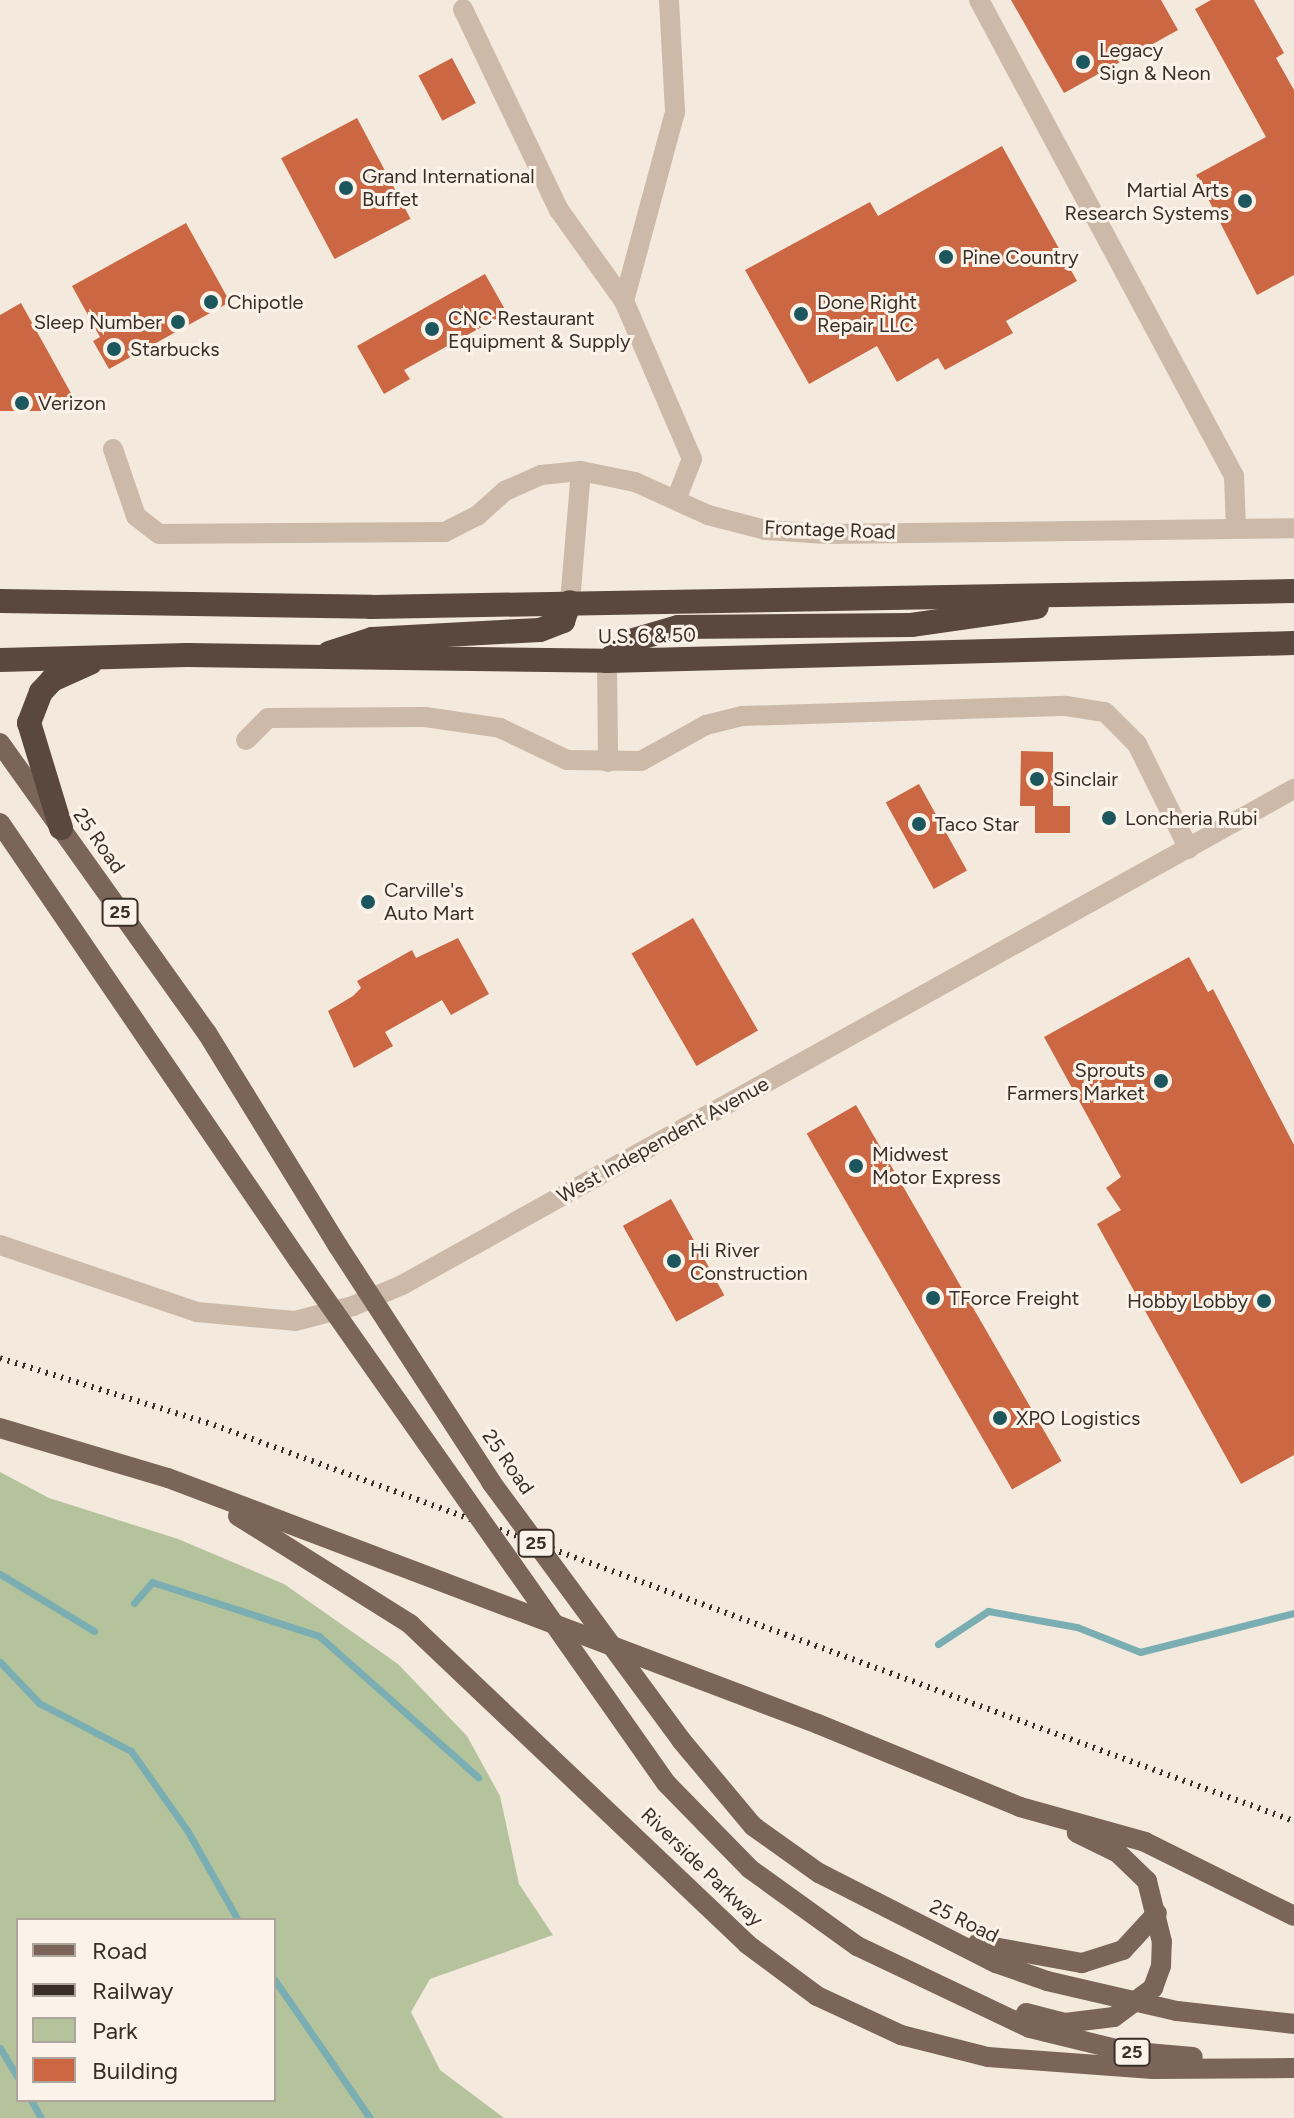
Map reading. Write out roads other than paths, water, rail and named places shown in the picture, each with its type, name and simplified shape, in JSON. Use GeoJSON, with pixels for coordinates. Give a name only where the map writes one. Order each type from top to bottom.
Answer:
{"type":"FeatureCollection","features":[{"type":"Feature","properties":{"kind":"highway","name":"U.S. 6 & 50"},"geometry":{"type":"LineString","coordinates":[[0,601],[371,607],[1294,591]]}},
{"type":"Feature","properties":{"kind":"highway"},"geometry":{"type":"LineString","coordinates":[[607,661],[630,641],[678,627],[911,625],[984,619],[1090,596]]}},
{"type":"Feature","properties":{"kind":"highway"},"geometry":{"type":"LineString","coordinates":[[309,659],[372,639],[540,630],[563,621],[570,602]]}},
{"type":"Feature","properties":{"kind":"highway","name":"U.S. 6 & 50"},"geometry":{"type":"LineString","coordinates":[[0,660],[187,655],[607,661],[1294,643]]}},
{"type":"Feature","properties":{"kind":"highway"},"geometry":{"type":"LineString","coordinates":[[61,828],[31,740],[29,723],[41,692],[52,680],[90,663],[187,655]]}},
{"type":"Feature","properties":{"kind":"main road","name":"25 Road"},"geometry":{"type":"LineString","coordinates":[[0,743],[207,1033],[338,1246],[491,1482],[681,1740],[753,1826],[819,1873],[929,1931],[1047,1981],[1177,2011],[1294,2024]]}},
{"type":"Feature","properties":{"kind":"main road","name":"25"},"geometry":{"type":"LineString","coordinates":[[0,823],[298,1260],[666,1783],[750,1869],[857,1946],[979,2001],[1030,2028],[1124,2051],[1294,2067]]}},
{"type":"Feature","properties":{"kind":"main road","name":"Riverside Parkway"},"geometry":{"type":"LineString","coordinates":[[0,1428],[168,1478],[818,1724],[1020,1807],[1145,1842],[1211,1870],[1294,1916]]}},
{"type":"Feature","properties":{"kind":"main road","name":"Riverside Parkway"},"geometry":{"type":"LineString","coordinates":[[168,1478],[283,1540],[410,1624],[747,1944],[817,1996],[901,2035],[988,2057],[1153,2069],[1294,2067]]}},
{"type":"Feature","properties":{"kind":"main road"},"geometry":{"type":"LineString","coordinates":[[979,2001],[1065,2023],[1090,2023],[1114,2017],[1138,2002],[1153,1988],[1161,1966],[1157,1913],[1147,1881],[1134,1865],[1020,1807]]}},
{"type":"Feature","properties":{"kind":"main road"},"geometry":{"type":"LineString","coordinates":[[929,1931],[998,1949],[1082,1963],[1123,1950],[1157,1913]]}},
{"type":"Feature","properties":{"kind":"street"},"geometry":{"type":"LineString","coordinates":[[624,301],[675,112],[669,0]]}},
{"type":"Feature","properties":{"kind":"street"},"geometry":{"type":"LineString","coordinates":[[979,0],[1234,476],[1236,528]]}},
{"type":"Feature","properties":{"kind":"street"},"geometry":{"type":"LineString","coordinates":[[463,9],[559,210],[624,301],[692,459],[676,500]]}},
{"type":"Feature","properties":{"kind":"street","name":"Frontage Road"},"geometry":{"type":"LineString","coordinates":[[113,449],[136,516],[159,534],[445,532],[477,516],[505,491],[541,475],[581,471],[635,482],[708,515],[766,530],[827,534],[1294,528]]}},
{"type":"Feature","properties":{"kind":"street"},"geometry":{"type":"LineString","coordinates":[[570,602],[581,471]]}},
{"type":"Feature","properties":{"kind":"street"},"geometry":{"type":"LineString","coordinates":[[607,661],[608,762]]}},
{"type":"Feature","properties":{"kind":"street"},"geometry":{"type":"LineString","coordinates":[[246,740],[268,718],[425,717],[500,728],[567,760],[641,761],[706,725],[743,716],[1066,706],[1105,712],[1137,744],[1189,849]]}},
{"type":"Feature","properties":{"kind":"street","name":"West Independent Avenue"},"geometry":{"type":"LineString","coordinates":[[0,1245],[146,1297],[211,1314],[295,1321],[353,1306],[402,1285],[1294,789]]}},
{"type":"Feature","properties":{"kind":"waterway"},"geometry":{"type":"LineString","coordinates":[[0,1574],[94,1631]]}},
{"type":"Feature","properties":{"kind":"waterway"},"geometry":{"type":"LineString","coordinates":[[134,1603],[152,1582],[319,1636],[478,1777]]}},
{"type":"Feature","properties":{"kind":"waterway"},"geometry":{"type":"LineString","coordinates":[[938,1644],[988,1611],[1077,1627],[1140,1652],[1294,1613]]}},
{"type":"Feature","properties":{"kind":"waterway"},"geometry":{"type":"LineString","coordinates":[[0,1662],[39,1703],[131,1751],[187,1830],[237,1918]]}},
{"type":"Feature","properties":{"kind":"waterway"},"geometry":{"type":"LineString","coordinates":[[276,1982],[370,2118]]}},
{"type":"Feature","properties":{"kind":"waterway"},"geometry":{"type":"LineString","coordinates":[[0,2048],[16,2075]]}},
{"type":"Feature","properties":{"kind":"waterway"},"geometry":{"type":"LineString","coordinates":[[32,2102],[41,2118]]}},
{"type":"Feature","properties":{"kind":"railway"},"geometry":{"type":"LineString","coordinates":[[0,1358],[214,1425],[1294,1821]]}},
{"type":"Feature","properties":{"kind":"place","name":"Legacy Sign & Neon"},"geometry":{"type":"Point","coordinates":[1083,62]}},
{"type":"Feature","properties":{"kind":"place","name":"Grand International Buffet"},"geometry":{"type":"Point","coordinates":[346,188]}},
{"type":"Feature","properties":{"kind":"place","name":"Martial Arts Research Systems"},"geometry":{"type":"Point","coordinates":[1245,201]}},
{"type":"Feature","properties":{"kind":"place","name":"Pine Country"},"geometry":{"type":"Point","coordinates":[946,257]}},
{"type":"Feature","properties":{"kind":"place","name":"Chipotle"},"geometry":{"type":"Point","coordinates":[211,302]}},
{"type":"Feature","properties":{"kind":"place","name":"Done Right Repair LLC"},"geometry":{"type":"Point","coordinates":[801,314]}},
{"type":"Feature","properties":{"kind":"place","name":"Sleep Number"},"geometry":{"type":"Point","coordinates":[178,322]}},
{"type":"Feature","properties":{"kind":"place","name":"CNC Restaurant Equipment & Supply"},"geometry":{"type":"Point","coordinates":[432,329]}},
{"type":"Feature","properties":{"kind":"place","name":"Starbucks"},"geometry":{"type":"Point","coordinates":[114,349]}},
{"type":"Feature","properties":{"kind":"place","name":"Verizon"},"geometry":{"type":"Point","coordinates":[22,403]}},
{"type":"Feature","properties":{"kind":"place","name":"Sinclair"},"geometry":{"type":"Point","coordinates":[1037,779]}},
{"type":"Feature","properties":{"kind":"place","name":"Loncheria Rubi"},"geometry":{"type":"Point","coordinates":[1109,818]}},
{"type":"Feature","properties":{"kind":"place","name":"Taco Star"},"geometry":{"type":"Point","coordinates":[919,824]}},
{"type":"Feature","properties":{"kind":"place","name":"Carville's Auto Mart"},"geometry":{"type":"Point","coordinates":[368,902]}},
{"type":"Feature","properties":{"kind":"place","name":"Sprouts Farmers Market"},"geometry":{"type":"Point","coordinates":[1161,1081]}},
{"type":"Feature","properties":{"kind":"place","name":"Midwest Motor Express"},"geometry":{"type":"Point","coordinates":[856,1166]}},
{"type":"Feature","properties":{"kind":"place","name":"Hi River Construction"},"geometry":{"type":"Point","coordinates":[674,1261]}},
{"type":"Feature","properties":{"kind":"place","name":"TForce Freight"},"geometry":{"type":"Point","coordinates":[933,1298]}},
{"type":"Feature","properties":{"kind":"place","name":"Hobby Lobby"},"geometry":{"type":"Point","coordinates":[1264,1301]}},
{"type":"Feature","properties":{"kind":"place","name":"XPO Logistics"},"geometry":{"type":"Point","coordinates":[1000,1418]}}]}
